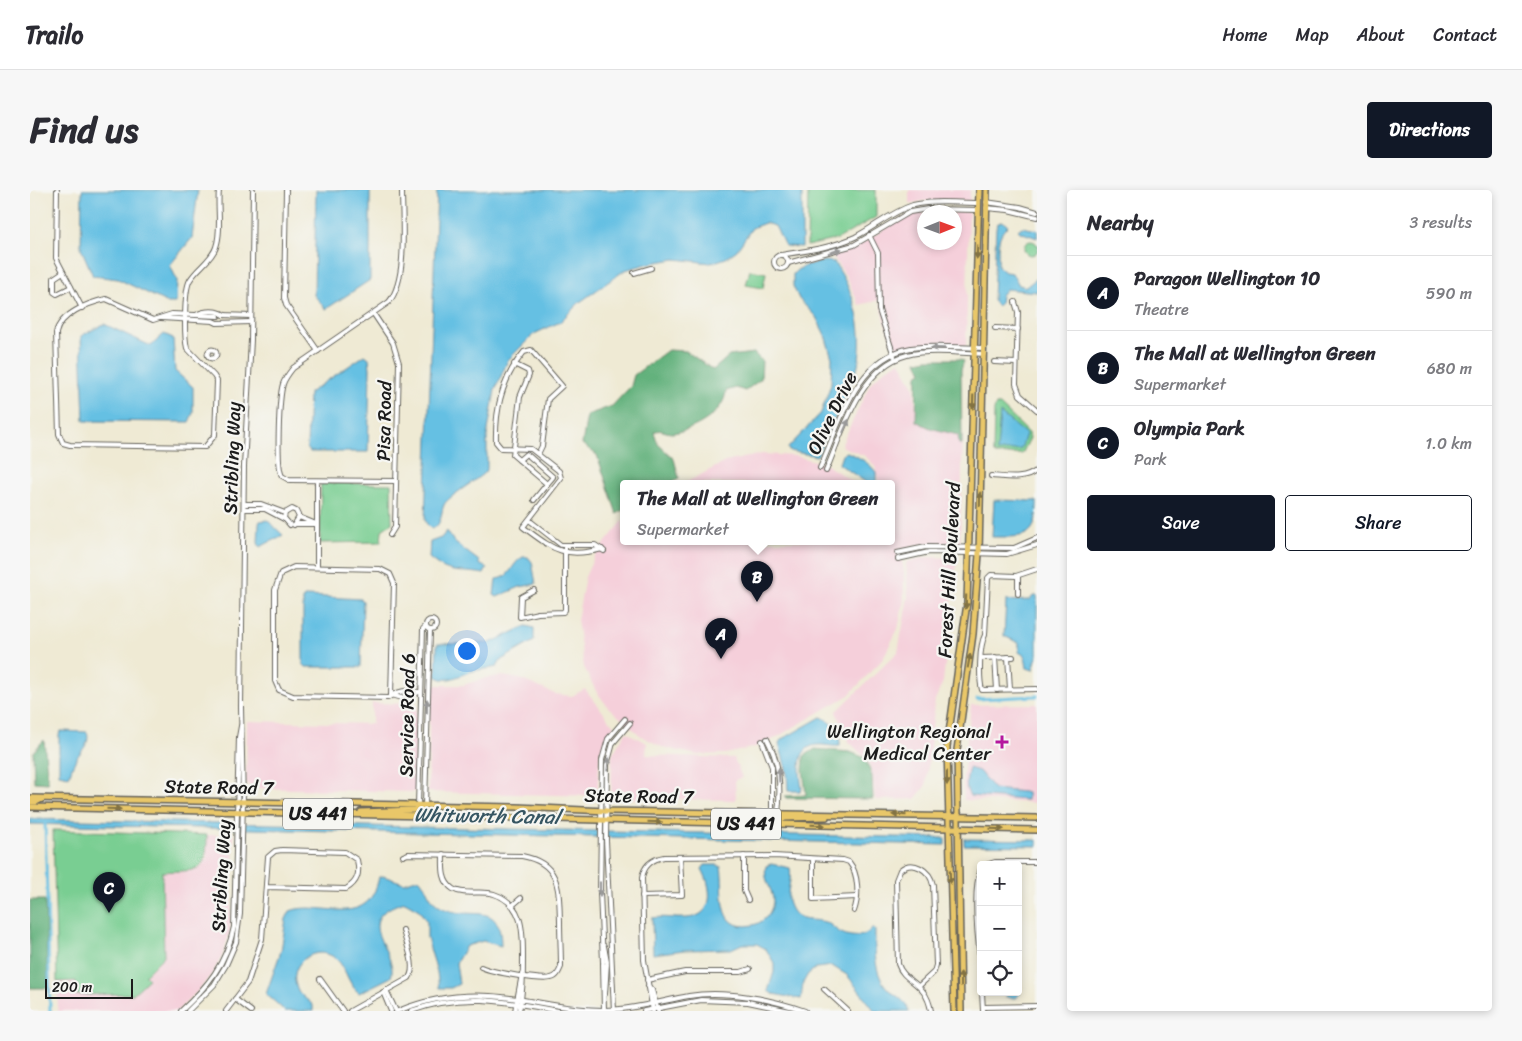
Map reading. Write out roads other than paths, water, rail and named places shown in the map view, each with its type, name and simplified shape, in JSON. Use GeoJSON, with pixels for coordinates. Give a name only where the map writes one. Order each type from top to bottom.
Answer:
{"type":"FeatureCollection","features":[{"type":"Feature","properties":{"kind":"main road","name":"Forest Hill Boulevard"},"geometry":{"type":"LineString","coordinates":[[954,1011],[947,816],[947,747],[966,614],[979,190]]}},
{"type":"Feature","properties":{"kind":"main road"},"geometry":{"type":"LineString","coordinates":[[979,190],[986,208]]}},
{"type":"Feature","properties":{"kind":"main road","name":"Forest Hill Boulevard"},"geometry":{"type":"LineString","coordinates":[[961,1011],[957,750],[961,709],[973,634],[979,551],[987,190]]}},
{"type":"Feature","properties":{"kind":"main road"},"geometry":{"type":"LineString","coordinates":[[978,203],[986,223]]}},
{"type":"Feature","properties":{"kind":"main road"},"geometry":{"type":"LineString","coordinates":[[955,694],[961,709]]}},
{"type":"Feature","properties":{"kind":"main road","name":"State Road 7"},"geometry":{"type":"LineString","coordinates":[[30,798],[425,805],[604,811],[1037,818]]}},
{"type":"Feature","properties":{"kind":"main road"},"geometry":{"type":"LineString","coordinates":[[30,802],[36,802],[42,798]]}},
{"type":"Feature","properties":{"kind":"main road"},"geometry":{"type":"LineString","coordinates":[[51,808],[70,805],[76,799]]}},
{"type":"Feature","properties":{"kind":"main road"},"geometry":{"type":"LineString","coordinates":[[87,809],[95,802],[112,800]]}},
{"type":"Feature","properties":{"kind":"main road"},"geometry":{"type":"LineString","coordinates":[[348,814],[377,810],[414,810],[425,805]]}},
{"type":"Feature","properties":{"kind":"main road","name":"State Road 7"},"geometry":{"type":"LineString","coordinates":[[30,807],[1037,830]]}},
{"type":"Feature","properties":{"kind":"main road"},"geometry":{"type":"LineString","coordinates":[[747,824],[766,821],[775,814]]}},
{"type":"Feature","properties":{"kind":"main road"},"geometry":{"type":"LineString","coordinates":[[778,824],[779,821],[785,818],[820,819],[834,815]]}},
{"type":"Feature","properties":{"kind":"street"},"geometry":{"type":"LineString","coordinates":[[57,190],[56,258],[82,308]]}},
{"type":"Feature","properties":{"kind":"street"},"geometry":{"type":"LineString","coordinates":[[220,190],[216,250],[190,279],[187,286],[186,314],[187,348],[214,376],[216,381],[215,435],[205,447],[70,445],[63,443],[59,434],[56,333],[58,324],[82,308],[106,299],[154,320],[172,314],[186,314],[196,315],[202,312],[218,315],[251,316]]}},
{"type":"Feature","properties":{"kind":"street","name":"Stribling Way"},"geometry":{"type":"LineString","coordinates":[[188,1011],[221,975],[236,942],[240,914],[241,803],[239,737],[242,726],[244,506],[251,322],[253,190]]}},
{"type":"Feature","properties":{"kind":"street"},"geometry":{"type":"LineString","coordinates":[[286,190],[284,298],[286,305],[318,351]]}},
{"type":"Feature","properties":{"kind":"street"},"geometry":{"type":"LineString","coordinates":[[396,481],[289,480],[282,476],[278,464],[282,385],[293,368],[390,302],[399,287],[402,190]]}},
{"type":"Feature","properties":{"kind":"street"},"geometry":{"type":"LineString","coordinates":[[986,202],[1020,207],[1037,212]]}},
{"type":"Feature","properties":{"kind":"street"},"geometry":{"type":"LineString","coordinates":[[978,203],[926,203],[905,208],[866,231],[830,247],[780,255],[775,259],[777,267],[784,268],[795,259],[839,250],[869,236],[910,212],[928,208],[978,210]]}},
{"type":"Feature","properties":{"kind":"street"},"geometry":{"type":"LineString","coordinates":[[986,208],[1008,210],[1037,217]]}},
{"type":"Feature","properties":{"kind":"street"},"geometry":{"type":"LineString","coordinates":[[890,216],[893,221]]}},
{"type":"Feature","properties":{"kind":"street"},"geometry":{"type":"LineString","coordinates":[[866,231],[878,253],[879,307],[895,359]]}},
{"type":"Feature","properties":{"kind":"street"},"geometry":{"type":"LineString","coordinates":[[780,255],[786,256],[788,263]]}},
{"type":"Feature","properties":{"kind":"street"},"geometry":{"type":"LineString","coordinates":[[634,273],[651,268]]}},
{"type":"Feature","properties":{"kind":"street"},"geometry":{"type":"LineString","coordinates":[[63,272],[54,278],[54,292],[57,294],[71,287]]}},
{"type":"Feature","properties":{"kind":"street"},"geometry":{"type":"LineString","coordinates":[[1015,302],[1018,312],[1016,363],[1018,391],[1037,410]]}},
{"type":"Feature","properties":{"kind":"street","name":"Pisa Road"},"geometry":{"type":"LineString","coordinates":[[373,313],[393,343],[398,357],[395,527],[390,535]]}},
{"type":"Feature","properties":{"kind":"street"},"geometry":{"type":"LineString","coordinates":[[214,322],[218,315]]}},
{"type":"Feature","properties":{"kind":"street"},"geometry":{"type":"LineString","coordinates":[[161,318],[214,322],[251,322]]}},
{"type":"Feature","properties":{"kind":"street"},"geometry":{"type":"LineString","coordinates":[[995,328],[1018,328]]}},
{"type":"Feature","properties":{"kind":"street","name":"Olive Drive"},"geometry":{"type":"LineString","coordinates":[[820,468],[860,382],[876,363],[893,353],[920,347],[974,351]]}},
{"type":"Feature","properties":{"kind":"street"},"geometry":{"type":"LineString","coordinates":[[529,520],[547,535],[565,546],[595,545],[603,550],[564,552],[542,541],[523,527],[561,478],[559,471],[538,454],[531,448],[498,446],[495,436],[501,395],[506,379],[514,364],[524,352],[531,350],[562,386],[548,399],[542,446],[538,454]]}},
{"type":"Feature","properties":{"kind":"street","name":"Olive Drive"},"geometry":{"type":"LineString","coordinates":[[826,471],[866,385],[876,371],[895,359],[914,354],[984,351]]}},
{"type":"Feature","properties":{"kind":"street"},"geometry":{"type":"LineString","coordinates":[[203,365],[209,357]]}},
{"type":"Feature","properties":{"kind":"street"},"geometry":{"type":"LineString","coordinates":[[994,362],[1016,363]]}},
{"type":"Feature","properties":{"kind":"street"},"geometry":{"type":"LineString","coordinates":[[514,364],[528,372],[529,375],[520,397],[513,455],[547,484]]}},
{"type":"Feature","properties":{"kind":"street"},"geometry":{"type":"LineString","coordinates":[[519,460],[526,454],[553,477],[534,500]]}},
{"type":"Feature","properties":{"kind":"street"},"geometry":{"type":"LineString","coordinates":[[991,476],[1022,477],[1030,475],[1037,470]]}},
{"type":"Feature","properties":{"kind":"street"},"geometry":{"type":"LineString","coordinates":[[317,481],[317,567]]}},
{"type":"Feature","properties":{"kind":"street"},"geometry":{"type":"LineString","coordinates":[[244,506],[261,504],[285,513],[294,510],[299,517],[316,524]]}},
{"type":"Feature","properties":{"kind":"street"},"geometry":{"type":"LineString","coordinates":[[244,506],[274,512],[284,520],[294,524],[316,524]]}},
{"type":"Feature","properties":{"kind":"street"},"geometry":{"type":"LineString","coordinates":[[284,520],[285,513]]}},
{"type":"Feature","properties":{"kind":"street"},"geometry":{"type":"LineString","coordinates":[[294,524],[299,517]]}},
{"type":"Feature","properties":{"kind":"street"},"geometry":{"type":"LineString","coordinates":[[534,535],[540,528]]}},
{"type":"Feature","properties":{"kind":"street"},"geometry":{"type":"LineString","coordinates":[[542,541],[547,535]]}},
{"type":"Feature","properties":{"kind":"street"},"geometry":{"type":"LineString","coordinates":[[898,559],[929,552],[968,553],[1014,548],[1037,539]]}},
{"type":"Feature","properties":{"kind":"street"},"geometry":{"type":"LineString","coordinates":[[897,553],[926,546],[968,547],[979,551],[1015,553],[1037,545]]}},
{"type":"Feature","properties":{"kind":"street"},"geometry":{"type":"LineString","coordinates":[[534,590],[520,597],[520,617],[538,613],[563,612],[565,546]]}},
{"type":"Feature","properties":{"kind":"street"},"geometry":{"type":"LineString","coordinates":[[391,695],[392,578],[385,570],[380,569],[317,567],[286,569],[277,579],[277,687],[282,693],[293,696],[388,698],[404,690],[419,692]]}},
{"type":"Feature","properties":{"kind":"street"},"geometry":{"type":"LineString","coordinates":[[1037,569],[1018,576],[991,575],[988,578],[981,688],[982,690],[1037,689]]}},
{"type":"Feature","properties":{"kind":"street"},"geometry":{"type":"LineString","coordinates":[[1018,576],[1018,594]]}},
{"type":"Feature","properties":{"kind":"street"},"geometry":{"type":"LineString","coordinates":[[433,620],[435,627],[430,630],[426,626],[427,621],[433,620]]}},
{"type":"Feature","properties":{"kind":"street","name":"Service Road 6"},"geometry":{"type":"LineString","coordinates":[[418,805],[419,692],[423,629],[426,626]]}},
{"type":"Feature","properties":{"kind":"street","name":"Service Road 6"},"geometry":{"type":"LineString","coordinates":[[425,805],[430,630]]}},
{"type":"Feature","properties":{"kind":"street"},"geometry":{"type":"LineString","coordinates":[[996,657],[997,690]]}},
{"type":"Feature","properties":{"kind":"street"},"geometry":{"type":"LineString","coordinates":[[982,658],[1011,657],[1010,690]]}},
{"type":"Feature","properties":{"kind":"street"},"geometry":{"type":"LineString","coordinates":[[614,1010],[606,828],[604,821],[603,750],[608,739],[625,719]]}},
{"type":"Feature","properties":{"kind":"street"},"geometry":{"type":"LineString","coordinates":[[604,811],[608,757],[614,742],[630,723]]}},
{"type":"Feature","properties":{"kind":"street"},"geometry":{"type":"LineString","coordinates":[[767,739],[776,757],[779,772],[775,814]]}},
{"type":"Feature","properties":{"kind":"street"},"geometry":{"type":"LineString","coordinates":[[762,741],[772,767],[775,814]]}},
{"type":"Feature","properties":{"kind":"street"},"geometry":{"type":"LineString","coordinates":[[604,821],[600,828],[601,937],[607,985],[604,1002]]}},
{"type":"Feature","properties":{"kind":"street","name":"Stribling Way"},"geometry":{"type":"LineString","coordinates":[[181,1011],[216,974],[231,941],[236,912],[240,831]]}},
{"type":"Feature","properties":{"kind":"street"},"geometry":{"type":"LineString","coordinates":[[226,1011],[248,982],[262,939],[268,857],[275,851],[345,852],[357,860],[358,876],[354,884],[346,889],[266,887]]}},
{"type":"Feature","properties":{"kind":"street"},"geometry":{"type":"LineString","coordinates":[[403,856],[408,854],[443,854],[532,858],[548,868],[559,887],[561,967],[554,978],[544,980],[490,971],[481,967]]}},
{"type":"Feature","properties":{"kind":"street"},"geometry":{"type":"LineString","coordinates":[[443,854],[443,874],[447,883],[453,889],[495,894],[513,905],[523,926],[523,975],[519,1011]]}},
{"type":"Feature","properties":{"kind":"street"},"geometry":{"type":"LineString","coordinates":[[655,1010],[652,990],[648,983],[643,944],[643,870],[649,863],[664,856],[744,856],[850,862],[855,873],[857,897],[854,911]]}},
{"type":"Feature","properties":{"kind":"street"},"geometry":{"type":"LineString","coordinates":[[744,856],[744,891],[748,900]]}},
{"type":"Feature","properties":{"kind":"street"},"geometry":{"type":"LineString","coordinates":[[642,896],[682,895],[680,857]]}},
{"type":"Feature","properties":{"kind":"street"},"geometry":{"type":"LineString","coordinates":[[813,859],[813,899],[857,897]]}},
{"type":"Feature","properties":{"kind":"street"},"geometry":{"type":"LineString","coordinates":[[1022,862],[1037,862]]}},
{"type":"Feature","properties":{"kind":"street"},"geometry":{"type":"LineString","coordinates":[[919,986],[934,972],[936,965],[933,885],[928,873],[916,865],[906,866],[900,870],[896,880],[898,964],[903,974],[919,986],[926,995],[931,1011]]}},
{"type":"Feature","properties":{"kind":"street"},"geometry":{"type":"LineString","coordinates":[[513,905],[521,898]]}},
{"type":"Feature","properties":{"kind":"street"},"geometry":{"type":"LineString","coordinates":[[977,906],[979,951]]}},
{"type":"Feature","properties":{"kind":"street"},"geometry":{"type":"LineString","coordinates":[[350,1011],[384,991],[404,982],[412,973],[403,930]]}},
{"type":"Feature","properties":{"kind":"street"},"geometry":{"type":"LineString","coordinates":[[601,937],[606,954],[604,1011]]}},
{"type":"Feature","properties":{"kind":"street"},"geometry":{"type":"LineString","coordinates":[[606,954],[612,954]]}},
{"type":"Feature","properties":{"kind":"street"},"geometry":{"type":"LineString","coordinates":[[648,983],[685,972],[741,972],[750,969]]}},
{"type":"Feature","properties":{"kind":"street"},"geometry":{"type":"LineString","coordinates":[[320,979],[343,1011]]}},
{"type":"Feature","properties":{"kind":"street"},"geometry":{"type":"LineString","coordinates":[[607,985],[613,985]]}},
{"type":"Feature","properties":{"kind":"street"},"geometry":{"type":"LineString","coordinates":[[824,989],[848,1011]]}},
{"type":"Feature","properties":{"kind":"street"},"geometry":{"type":"LineString","coordinates":[[384,991],[391,1011]]}},
{"type":"Feature","properties":{"kind":"street"},"geometry":{"type":"LineString","coordinates":[[384,991],[397,1011],[440,998],[492,996],[558,1011]]}},
{"type":"Feature","properties":{"kind":"street"},"geometry":{"type":"LineString","coordinates":[[411,1011],[452,1000],[497,1000],[574,1010],[604,1011],[692,996],[748,998],[805,1011]]}},
{"type":"Feature","properties":{"kind":"street"},"geometry":{"type":"LineString","coordinates":[[982,996],[983,1009],[1037,1006]]}},
{"type":"Feature","properties":{"kind":"street"},"geometry":{"type":"LineString","coordinates":[[235,999],[251,1011]]}},
{"type":"Feature","properties":{"kind":"street"},"geometry":{"type":"LineString","coordinates":[[644,1011],[688,1001],[748,1002],[790,1011]]}},
{"type":"Feature","properties":{"kind":"street"},"geometry":{"type":"LineString","coordinates":[[514,1011],[519,1002]]}},
{"type":"Feature","properties":{"kind":"water"},"geometry":{"type":"Polygon","coordinates":[[[82,190],[198,190],[192,238],[170,265],[177,280],[176,303],[168,303],[118,279],[93,276],[81,248],[82,190]]]}},
{"type":"Feature","properties":{"kind":"water"},"geometry":{"type":"Polygon","coordinates":[[[316,190],[370,190],[370,280],[326,309],[314,295],[316,190]]]}},
{"type":"Feature","properties":{"kind":"water"},"geometry":{"type":"Polygon","coordinates":[[[437,190],[802,190],[802,247],[785,246],[775,226],[765,223],[752,228],[737,250],[726,258],[711,263],[675,259],[625,270],[580,302],[560,322],[534,334],[508,360],[495,390],[487,436],[487,470],[446,502],[440,522],[432,529],[425,520],[437,190]]]}},
{"type":"Feature","properties":{"kind":"water"},"geometry":{"type":"Polygon","coordinates":[[[1002,221],[1008,226],[999,239],[998,266],[1005,272],[1012,273],[1019,285],[1026,287],[1037,278],[1037,292],[1006,289],[1001,295],[1000,304],[997,306],[993,300],[996,228],[997,224],[1002,221]]]}},
{"type":"Feature","properties":{"kind":"water"},"geometry":{"type":"Polygon","coordinates":[[[1022,227],[1037,230],[1037,238],[1020,232],[1018,230],[1022,227]]]}},
{"type":"Feature","properties":{"kind":"water"},"geometry":{"type":"Polygon","coordinates":[[[825,261],[834,262],[842,274],[854,301],[860,330],[860,344],[856,373],[817,456],[789,451],[788,448],[821,413],[831,384],[832,358],[825,335],[816,317],[799,299],[793,286],[793,274],[807,265],[825,261]]]}},
{"type":"Feature","properties":{"kind":"water"},"geometry":{"type":"Polygon","coordinates":[[[104,324],[151,346],[164,334],[173,338],[175,371],[193,387],[193,413],[189,422],[84,421],[81,336],[104,324]]]}},
{"type":"Feature","properties":{"kind":"water"},"geometry":{"type":"Polygon","coordinates":[[[365,355],[369,358],[370,369],[368,452],[310,452],[307,448],[309,393],[365,355]]]}},
{"type":"Feature","properties":{"kind":"water"},"geometry":{"type":"Polygon","coordinates":[[[1000,413],[1026,434],[1021,449],[997,452],[1000,413]]]}},
{"type":"Feature","properties":{"kind":"water"},"geometry":{"type":"Polygon","coordinates":[[[847,452],[863,460],[876,472],[876,480],[863,480],[839,464],[842,455],[847,452]]]}},
{"type":"Feature","properties":{"kind":"water"},"geometry":{"type":"Polygon","coordinates":[[[994,500],[1037,501],[1035,523],[1032,529],[1021,536],[992,537],[994,500]]]}},
{"type":"Feature","properties":{"kind":"water"},"geometry":{"type":"Polygon","coordinates":[[[267,520],[283,535],[260,547],[258,543],[259,523],[260,521],[267,520]]]}},
{"type":"Feature","properties":{"kind":"water"},"geometry":{"type":"Polygon","coordinates":[[[447,531],[454,542],[479,561],[479,564],[487,568],[484,574],[450,570],[429,558],[430,542],[441,538],[447,531]]]}},
{"type":"Feature","properties":{"kind":"water"},"geometry":{"type":"Polygon","coordinates":[[[523,557],[528,557],[532,562],[536,584],[520,587],[497,597],[494,595],[496,579],[508,574],[523,557]]]}},
{"type":"Feature","properties":{"kind":"water"},"geometry":{"type":"Polygon","coordinates":[[[307,596],[361,599],[363,601],[361,667],[306,667],[303,664],[303,598],[307,596]]]}},
{"type":"Feature","properties":{"kind":"water"},"geometry":{"type":"Polygon","coordinates":[[[1033,596],[1037,596],[1037,656],[1033,670],[1027,668],[1025,656],[1019,652],[1019,643],[1004,636],[1006,601],[1030,600],[1033,596]]]}},
{"type":"Feature","properties":{"kind":"water"},"geometry":{"type":"Polygon","coordinates":[[[526,626],[534,628],[534,641],[501,660],[497,667],[473,671],[450,679],[436,676],[437,644],[490,643],[526,626]]]}},
{"type":"Feature","properties":{"kind":"water"},"geometry":{"type":"Polygon","coordinates":[[[821,717],[835,728],[840,746],[816,745],[809,747],[805,751],[800,763],[802,789],[800,791],[788,791],[787,773],[779,743],[821,717]]]}},
{"type":"Feature","properties":{"kind":"water"},"geometry":{"type":"Polygon","coordinates":[[[61,731],[87,732],[88,737],[69,776],[59,774],[59,734],[61,731]]]}},
{"type":"Feature","properties":{"kind":"water"},"geometry":{"type":"Polygon","coordinates":[[[969,768],[979,771],[994,789],[1027,793],[1027,800],[970,796],[967,786],[969,768]]]}},
{"type":"Feature","properties":{"kind":"water"},"geometry":{"type":"Polygon","coordinates":[[[30,819],[945,838],[945,845],[30,824],[30,819]]]}},
{"type":"Feature","properties":{"kind":"water"},"geometry":{"type":"Polygon","coordinates":[[[964,839],[1037,840],[1037,846],[964,845],[964,839]]]}},
{"type":"Feature","properties":{"kind":"water"},"geometry":{"type":"Polygon","coordinates":[[[771,864],[790,868],[788,899],[791,909],[798,917],[825,922],[836,930],[851,936],[861,936],[872,928],[875,930],[876,962],[880,978],[890,991],[904,1002],[909,1011],[875,1011],[847,975],[832,966],[816,968],[808,974],[803,983],[801,999],[773,994],[768,991],[774,972],[774,963],[766,949],[757,944],[742,944],[731,949],[684,950],[653,954],[652,918],[687,918],[703,912],[707,906],[709,900],[708,884],[702,869],[705,865],[718,865],[721,867],[724,906],[727,915],[733,922],[741,926],[753,925],[765,919],[773,902],[765,872],[766,866],[771,864]]]}},
{"type":"Feature","properties":{"kind":"water"},"geometry":{"type":"Polygon","coordinates":[[[383,876],[404,883],[419,878],[432,900],[439,906],[450,911],[489,916],[496,921],[500,931],[501,946],[483,941],[466,946],[456,963],[459,984],[451,988],[439,988],[437,972],[427,938],[427,922],[419,910],[405,902],[388,909],[379,917],[377,927],[392,967],[391,977],[359,993],[351,984],[337,959],[324,953],[316,953],[303,960],[295,973],[297,988],[313,1005],[313,1011],[285,1011],[266,994],[281,951],[286,919],[290,911],[302,908],[354,909],[365,904],[373,894],[379,877],[383,876]]]}},
{"type":"Feature","properties":{"kind":"water"},"geometry":{"type":"Polygon","coordinates":[[[1006,996],[1018,996],[1015,998],[1006,996]]]}},
{"type":"Feature","properties":{"kind":"waterway"},"geometry":{"type":"LineString","coordinates":[[977,699],[1037,696]]}},
{"type":"Feature","properties":{"kind":"waterway"},"geometry":{"type":"LineString","coordinates":[[45,822],[50,1011]]}},
{"type":"Feature","properties":{"kind":"place","name":"The Mall at Wellington Green"},"geometry":{"type":"Point","coordinates":[757,602]}},
{"type":"Feature","properties":{"kind":"place","name":"Paragon Wellington 10"},"geometry":{"type":"Point","coordinates":[721,659]}},
{"type":"Feature","properties":{"kind":"place","name":"Wellington Regional Medical Center"},"geometry":{"type":"Point","coordinates":[1002,742]}},
{"type":"Feature","properties":{"kind":"place","name":"Olympia Park"},"geometry":{"type":"Point","coordinates":[109,913]}},
{"type":"Feature","properties":{"kind":"water label","name":"Whitworth Canal"},"geometry":{"type":"Point","coordinates":[487,816]}}]}
